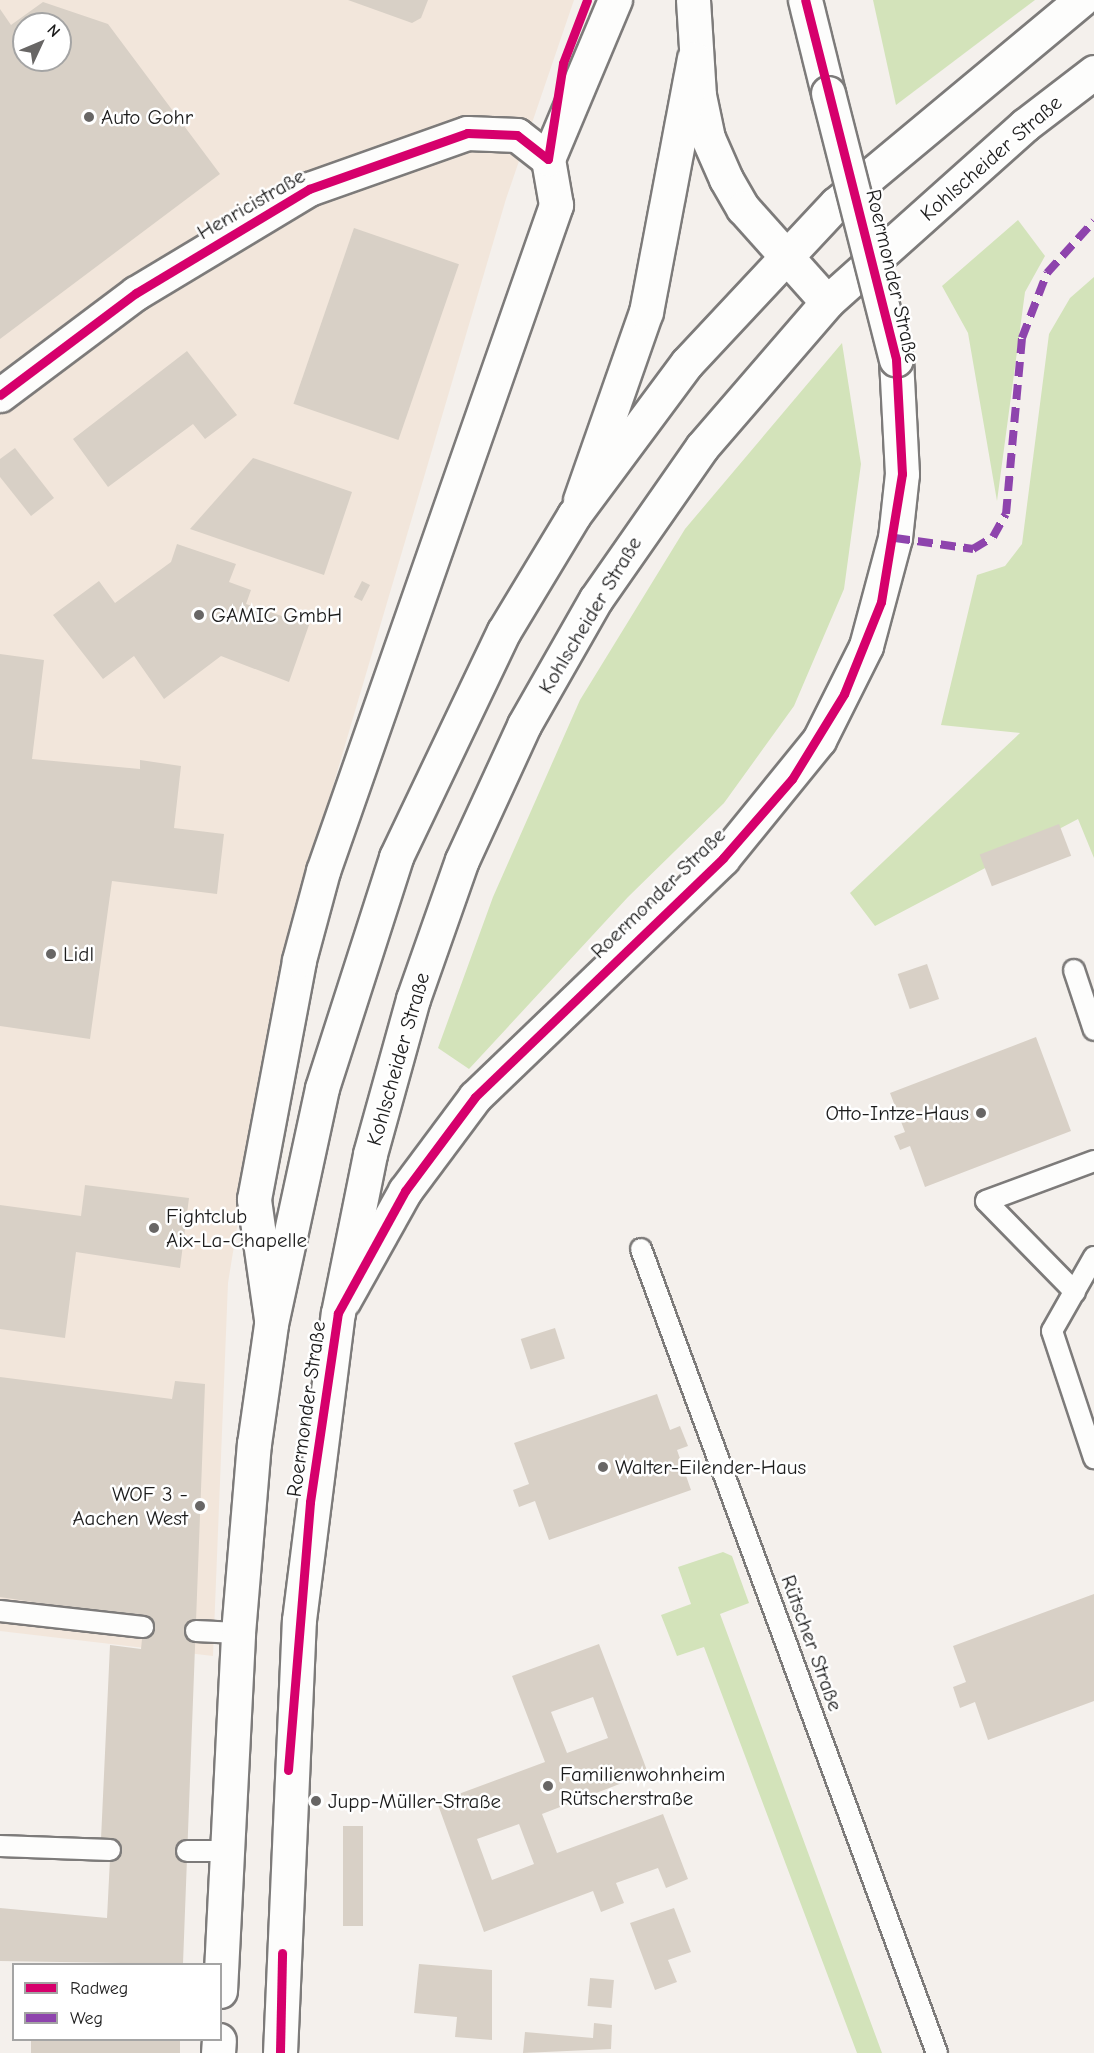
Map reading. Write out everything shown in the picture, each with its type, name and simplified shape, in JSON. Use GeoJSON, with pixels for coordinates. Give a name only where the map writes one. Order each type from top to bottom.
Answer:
{"type":"FeatureCollection","features":[{"type":"Feature","properties":{"kind":"main road"},"geometry":{"type":"LineString","coordinates":[[271,1324],[254,1199],[278,1050],[323,871],[556,205],[548,159],[615,0]]}},
{"type":"Feature","properties":{"kind":"main road"},"geometry":{"type":"LineString","coordinates":[[693,0],[694,58],[708,138],[726,179],[743,208],[827,302]]}},
{"type":"Feature","properties":{"kind":"main road","name":"Roermonder Straße"},"geometry":{"type":"LineString","coordinates":[[280,2053],[299,1620],[338,1313],[405,1191],[475,1097],[723,858],[819,740],[866,646],[895,538],[902,474],[896,359],[805,0]]}},
{"type":"Feature","properties":{"kind":"main road"},"geometry":{"type":"LineString","coordinates":[[221,1963],[237,1633],[254,1444],[271,1324],[322,1088],[396,857],[474,686],[574,515],[687,363],[785,255],[836,204],[1081,0]]}},
{"type":"Feature","properties":{"kind":"main road"},"geometry":{"type":"LineString","coordinates":[[574,515],[646,312],[694,58]]}},
{"type":"Feature","properties":{"kind":"main road","name":"Kohlscheider Straße"},"geometry":{"type":"LineString","coordinates":[[338,1313],[370,1154],[412,999],[462,860],[524,725],[648,521],[760,375],[827,302],[1024,126],[1094,72]]}},
{"type":"Feature","properties":{"kind":"main road","name":"Henricistraße"},"geometry":{"type":"LineString","coordinates":[[0,395],[136,293],[309,189],[467,133],[517,135],[548,159]]}},
{"type":"Feature","properties":{"kind":"lane"},"geometry":{"type":"LineString","coordinates":[[1074,970],[1094,1030]]}},
{"type":"Feature","properties":{"kind":"lane"},"geometry":{"type":"LineString","coordinates":[[1074,1292],[986,1201],[1094,1161]]}},
{"type":"Feature","properties":{"kind":"lane","name":"Rütscher Straße"},"geometry":{"type":"LineString","coordinates":[[641,1249],[937,2053]]}},
{"type":"Feature","properties":{"kind":"lane"},"geometry":{"type":"LineString","coordinates":[[1094,1257],[1052,1331],[1094,1458]]}},
{"type":"Feature","properties":{"kind":"lane"},"geometry":{"type":"LineString","coordinates":[[0,1611],[143,1627]]}},
{"type":"Feature","properties":{"kind":"lane"},"geometry":{"type":"LineString","coordinates":[[196,1631],[237,1633]]}},
{"type":"Feature","properties":{"kind":"lane"},"geometry":{"type":"LineString","coordinates":[[0,1846],[110,1850]]}},
{"type":"Feature","properties":{"kind":"lane"},"geometry":{"type":"LineString","coordinates":[[187,1851],[225,1851]]}},
{"type":"Feature","properties":{"kind":"shaded area"},"geometry":{"type":"Polygon","coordinates":[[[0,0],[574,0],[506,199],[292,925],[273,1005],[228,1283],[213,1656],[0,1631],[0,0]]]}},
{"type":"Feature","properties":{"kind":"green space"},"geometry":{"type":"Polygon","coordinates":[[[873,0],[1035,0],[896,105],[873,0]]]}},
{"type":"Feature","properties":{"kind":"green space"},"geometry":{"type":"Polygon","coordinates":[[[1018,220],[1045,256],[1025,292],[997,501],[968,333],[942,286],[1018,220]]]}},
{"type":"Feature","properties":{"kind":"green space"},"geometry":{"type":"Polygon","coordinates":[[[1094,277],[1094,858],[1078,819],[875,926],[850,893],[1020,733],[941,725],[977,575],[1005,566],[1022,544],[1049,334],[1070,298],[1094,277]]]}},
{"type":"Feature","properties":{"kind":"green space"},"geometry":{"type":"Polygon","coordinates":[[[842,343],[861,464],[844,589],[794,706],[724,803],[628,897],[469,1069],[438,1048],[493,897],[580,700],[685,529],[842,343]]]}},
{"type":"Feature","properties":{"kind":"green space"},"geometry":{"type":"Polygon","coordinates":[[[723,1552],[732,1556],[749,1603],[720,1614],[882,2053],[857,2053],[704,1647],[677,1656],[661,1615],[691,1604],[678,1567],[723,1552]]]}},
{"type":"Feature","properties":{"kind":"building"},"geometry":{"type":"Polygon","coordinates":[[[348,0],[428,0],[421,18],[412,23],[348,0]]]}},
{"type":"Feature","properties":{"kind":"building","name":"Auto Gohr"},"geometry":{"type":"Polygon","coordinates":[[[43,2],[108,24],[220,174],[0,339],[0,9],[12,24],[12,72],[72,72],[72,12],[29,12],[43,2]]]}},
{"type":"Feature","properties":{"kind":"building"},"geometry":{"type":"Polygon","coordinates":[[[354,228],[459,264],[398,440],[293,404],[354,228]]]}},
{"type":"Feature","properties":{"kind":"building"},"geometry":{"type":"Polygon","coordinates":[[[187,351],[237,415],[205,439],[193,424],[108,487],[73,439],[187,351]]]}},
{"type":"Feature","properties":{"kind":"building"},"geometry":{"type":"Polygon","coordinates":[[[15,448],[54,498],[31,516],[0,477],[0,459],[15,448]]]}},
{"type":"Feature","properties":{"kind":"building"},"geometry":{"type":"Polygon","coordinates":[[[253,458],[352,492],[324,575],[190,529],[253,458]]]}},
{"type":"Feature","properties":{"kind":"building","name":"GAMIC GmbH"},"geometry":{"type":"Polygon","coordinates":[[[177,544],[236,564],[229,582],[251,590],[246,604],[309,625],[289,682],[221,656],[164,699],[134,656],[103,679],[53,615],[99,581],[115,603],[171,562],[177,544]]]}},
{"type":"Feature","properties":{"kind":"building"},"geometry":{"type":"Polygon","coordinates":[[[362,581],[370,585],[362,601],[354,597],[362,581]]]}},
{"type":"Feature","properties":{"kind":"building"},"geometry":{"type":"Polygon","coordinates":[[[0,654],[44,660],[32,759],[140,769],[140,760],[181,766],[174,828],[224,834],[217,894],[112,881],[90,1039],[0,1026],[0,654]]]}},
{"type":"Feature","properties":{"kind":"building"},"geometry":{"type":"Polygon","coordinates":[[[1059,824],[1071,856],[992,886],[980,854],[1059,824]]]}},
{"type":"Feature","properties":{"kind":"building"},"geometry":{"type":"Polygon","coordinates":[[[927,964],[939,999],[910,1009],[898,974],[927,964]]]}},
{"type":"Feature","properties":{"kind":"building","name":"Otto-Intze-Haus"},"geometry":{"type":"Polygon","coordinates":[[[1036,1037],[1071,1131],[925,1187],[910,1146],[900,1150],[894,1136],[905,1132],[890,1093],[1036,1037]]]}},
{"type":"Feature","properties":{"kind":"building"},"geometry":{"type":"Polygon","coordinates":[[[85,1185],[189,1198],[180,1268],[76,1252],[65,1338],[0,1329],[0,1205],[81,1216],[85,1185]]]}},
{"type":"Feature","properties":{"kind":"building"},"geometry":{"type":"Polygon","coordinates":[[[555,1328],[565,1358],[531,1370],[521,1339],[555,1328]]]}},
{"type":"Feature","properties":{"kind":"building"},"geometry":{"type":"Polygon","coordinates":[[[0,1377],[172,1399],[175,1381],[205,1384],[183,1963],[0,1961],[0,1908],[107,1918],[111,1839],[101,1839],[110,1645],[141,1649],[144,1619],[0,1597],[0,1377]]]}},
{"type":"Feature","properties":{"kind":"building","name":"Walter-Eilender-Haus"},"geometry":{"type":"Polygon","coordinates":[[[657,1394],[670,1430],[680,1426],[688,1446],[677,1450],[691,1490],[549,1540],[535,1501],[519,1507],[513,1490],[529,1484],[514,1443],[657,1394]]]}},
{"type":"Feature","properties":{"kind":"building"},"geometry":{"type":"Polygon","coordinates":[[[1094,1594],[1094,1701],[988,1740],[975,1702],[960,1708],[953,1687],[966,1682],[953,1646],[1094,1594]]]}},
{"type":"Feature","properties":{"kind":"building","name":"Familienwohnheim Rütscherstraße"},"geometry":{"type":"Polygon","coordinates":[[[599,1644],[648,1773],[542,1814],[557,1853],[663,1814],[688,1879],[666,1888],[658,1868],[616,1883],[624,1903],[601,1912],[593,1891],[484,1932],[437,1802],[545,1762],[512,1676],[599,1644]],[[593,1697],[551,1712],[567,1753],[608,1738],[593,1697]],[[519,1824],[477,1839],[492,1880],[534,1864],[519,1824]]]}},
{"type":"Feature","properties":{"kind":"building"},"geometry":{"type":"Polygon","coordinates":[[[343,1826],[363,1826],[363,1926],[343,1926],[343,1826]]]}},
{"type":"Feature","properties":{"kind":"building"},"geometry":{"type":"Polygon","coordinates":[[[674,1908],[691,1952],[668,1960],[677,1982],[655,1990],[630,1923],[674,1908]]]}},
{"type":"Feature","properties":{"kind":"building"},"geometry":{"type":"Polygon","coordinates":[[[419,1964],[492,1970],[492,2040],[455,2037],[457,2017],[414,2013],[419,1964]]]}},
{"type":"Feature","properties":{"kind":"building"},"geometry":{"type":"Polygon","coordinates":[[[590,1978],[614,1980],[611,2008],[588,2006],[590,1978]]]}},
{"type":"Feature","properties":{"kind":"building"},"geometry":{"type":"Polygon","coordinates":[[[594,2023],[612,2025],[611,2049],[523,2053],[525,2032],[593,2038],[594,2023]]]}},
{"type":"Feature","properties":{"kind":"building"},"geometry":{"type":"Polygon","coordinates":[[[31,2041],[180,2041],[180,2053],[31,2053],[31,2041]]]}},
{"type":"Feature","properties":{"kind":"marked path"},"geometry":{"type":"LineString","coordinates":[[895,538],[973,549],[993,537],[1006,514],[1022,338],[1047,273],[1094,221]]}},
{"type":"Feature","properties":{"kind":"cycle path"},"geometry":{"type":"LineString","coordinates":[[0,395],[136,293],[309,189],[467,133],[517,135],[548,159],[563,63],[587,0]]}},
{"type":"Feature","properties":{"kind":"cycle path"},"geometry":{"type":"LineString","coordinates":[[288,1770],[310,1502],[338,1313],[405,1191],[475,1097],[723,858],[792,779],[844,694],[881,602],[902,474],[896,359],[805,0]]}},
{"type":"Feature","properties":{"kind":"cycle path"},"geometry":{"type":"LineString","coordinates":[[280,2052],[282,1953]]}},
{"type":"Feature","properties":{"kind":"place","name":"Auto Gohr"},"geometry":{"type":"Point","coordinates":[89,117]}},
{"type":"Feature","properties":{"kind":"place","name":"GAMIC GmbH"},"geometry":{"type":"Point","coordinates":[199,615]}},
{"type":"Feature","properties":{"kind":"place","name":"Lidl"},"geometry":{"type":"Point","coordinates":[51,954]}},
{"type":"Feature","properties":{"kind":"place","name":"Otto-Intze-Haus"},"geometry":{"type":"Point","coordinates":[981,1113]}},
{"type":"Feature","properties":{"kind":"place","name":"Fightclub Aix-La-Chapelle"},"geometry":{"type":"Point","coordinates":[154,1228]}},
{"type":"Feature","properties":{"kind":"place","name":"Walter-Eilender-Haus"},"geometry":{"type":"Point","coordinates":[603,1467]}},
{"type":"Feature","properties":{"kind":"place","name":"WOF 3 - Aachen West"},"geometry":{"type":"Point","coordinates":[200,1506]}},
{"type":"Feature","properties":{"kind":"place","name":"Familienwohnheim Rütscherstraße"},"geometry":{"type":"Point","coordinates":[548,1786]}},
{"type":"Feature","properties":{"kind":"place","name":"Jupp-Müller-Straße"},"geometry":{"type":"Point","coordinates":[316,1801]}}]}
